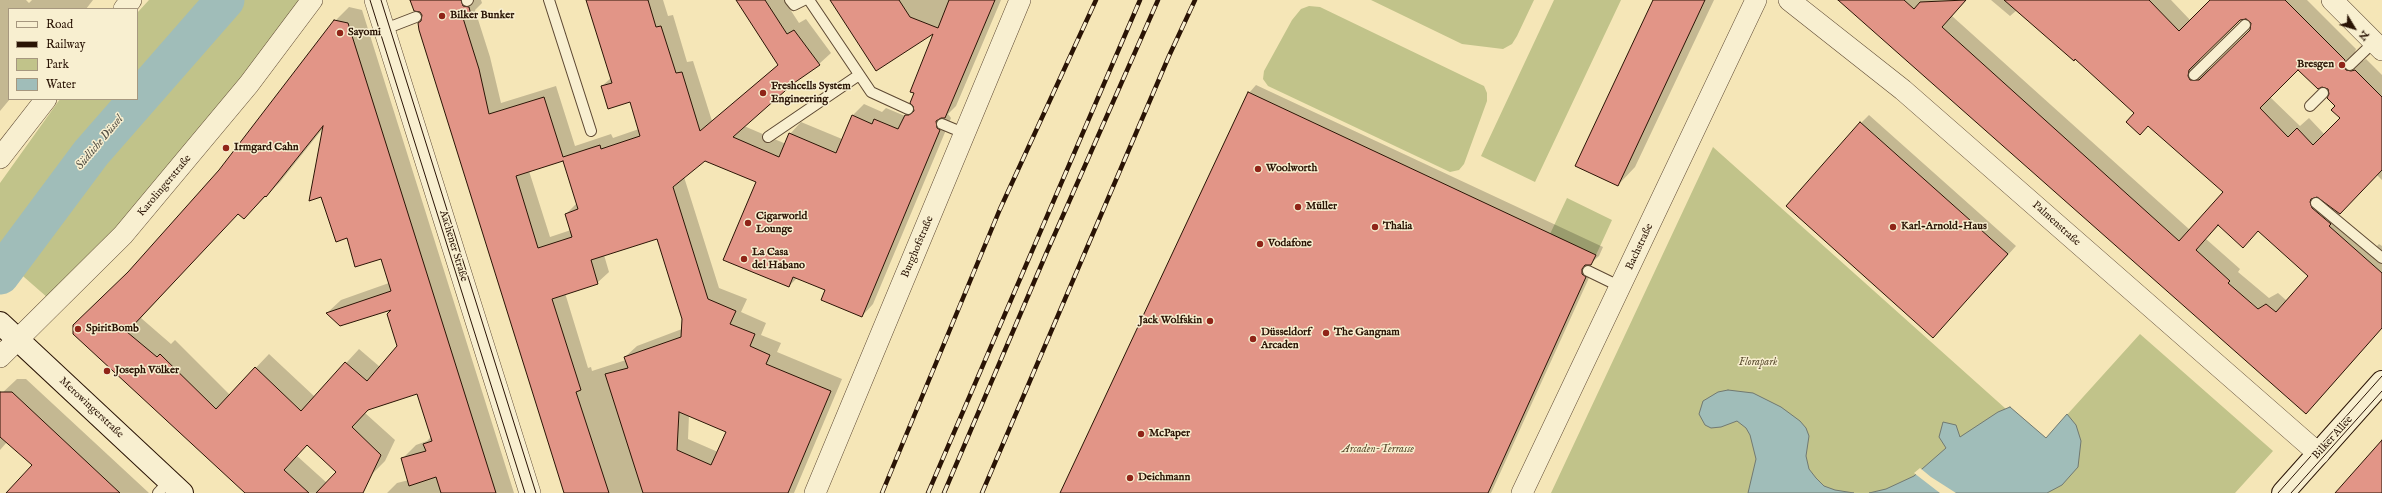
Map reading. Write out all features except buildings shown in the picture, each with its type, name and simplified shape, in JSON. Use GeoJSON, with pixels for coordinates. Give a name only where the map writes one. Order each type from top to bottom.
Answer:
{"type":"FeatureCollection","features":[{"type":"Feature","properties":{"kind":"main road","name":"Merowingerstraße"},"geometry":{"type":"LineString","coordinates":[[0,323],[170,489]]}},
{"type":"Feature","properties":{"kind":"main road","name":"Bilker Allee"},"geometry":{"type":"LineString","coordinates":[[2284,493],[2382,382]]}},
{"type":"Feature","properties":{"kind":"street"},"geometry":{"type":"LineString","coordinates":[[125,8],[131,0]]}},
{"type":"Feature","properties":{"kind":"street","name":"Karolingerstraße"},"geometry":{"type":"LineString","coordinates":[[0,357],[123,235],[239,96],[312,0]]}},
{"type":"Feature","properties":{"kind":"street","name":"Aachener Straße"},"geometry":{"type":"LineString","coordinates":[[376,0],[530,493]]}},
{"type":"Feature","properties":{"kind":"street","name":"Burghofstraße"},"geometry":{"type":"LineString","coordinates":[[815,493],[966,134],[1020,0]]}},
{"type":"Feature","properties":{"kind":"street","name":"Bachstraße"},"geometry":{"type":"LineString","coordinates":[[1522,493],[1756,0]]}},
{"type":"Feature","properties":{"kind":"street","name":"Palmenstraße"},"geometry":{"type":"LineString","coordinates":[[1789,0],[1903,90],[2318,454]]}},
{"type":"Feature","properties":{"kind":"street"},"geometry":{"type":"LineString","coordinates":[[2332,0],[2378,46]]}},
{"type":"Feature","properties":{"kind":"street"},"geometry":{"type":"LineString","coordinates":[[0,158],[45,100]]}},
{"type":"Feature","properties":{"kind":"lane"},"geometry":{"type":"LineString","coordinates":[[549,0],[591,131]]}},
{"type":"Feature","properties":{"kind":"lane"},"geometry":{"type":"LineString","coordinates":[[790,0],[794,5],[804,0]]}},
{"type":"Feature","properties":{"kind":"lane"},"geometry":{"type":"LineString","coordinates":[[809,0],[871,92],[908,109]]}},
{"type":"Feature","properties":{"kind":"lane"},"geometry":{"type":"LineString","coordinates":[[385,29],[416,17]]}},
{"type":"Feature","properties":{"kind":"lane"},"geometry":{"type":"LineString","coordinates":[[2194,75],[2244,25]]}},
{"type":"Feature","properties":{"kind":"lane"},"geometry":{"type":"LineString","coordinates":[[2350,65],[2378,46]]}},
{"type":"Feature","properties":{"kind":"lane"},"geometry":{"type":"LineString","coordinates":[[768,137],[859,76]]}},
{"type":"Feature","properties":{"kind":"lane"},"geometry":{"type":"LineString","coordinates":[[2310,106],[2322,93]]}},
{"type":"Feature","properties":{"kind":"lane"},"geometry":{"type":"LineString","coordinates":[[942,124],[966,134]]}},
{"type":"Feature","properties":{"kind":"lane"},"geometry":{"type":"LineString","coordinates":[[2316,203],[2382,258]]}},
{"type":"Feature","properties":{"kind":"lane"},"geometry":{"type":"LineString","coordinates":[[1588,271],[1621,287]]}},
{"type":"Feature","properties":{"kind":"green space"},"geometry":{"type":"Polygon","coordinates":[[[149,0],[307,0],[186,155],[48,298],[0,256],[0,183],[59,100],[138,100],[138,12],[149,0]]]}},
{"type":"Feature","properties":{"kind":"green space"},"geometry":{"type":"Polygon","coordinates":[[[1371,0],[1534,0],[1512,44],[1503,49],[1462,44],[1371,0]]]}},
{"type":"Feature","properties":{"kind":"green space"},"geometry":{"type":"Polygon","coordinates":[[[1554,0],[1621,0],[1535,182],[1481,156],[1554,0]]]}},
{"type":"Feature","properties":{"kind":"green space"},"geometry":{"type":"Polygon","coordinates":[[[1309,6],[1320,7],[1484,86],[1487,93],[1487,101],[1464,164],[1459,170],[1450,172],[1268,86],[1263,79],[1264,71],[1292,20],[1301,9],[1309,6]]]}},
{"type":"Feature","properties":{"kind":"green space","name":"Florapark"},"geometry":{"type":"Polygon","coordinates":[[[1713,147],[2006,409],[2010,407],[2046,438],[2140,334],[2273,451],[2235,493],[1551,493],[1713,147]]]}},
{"type":"Feature","properties":{"kind":"green space"},"geometry":{"type":"Polygon","coordinates":[[[1567,198],[1612,220],[1596,255],[1550,234],[1567,198]]]}},
{"type":"Feature","properties":{"kind":"water"},"geometry":{"type":"Polygon","coordinates":[[[1728,390],[1753,393],[1781,407],[1800,421],[1806,428],[1809,436],[1806,456],[1809,469],[1824,486],[1835,490],[1854,493],[1748,493],[1756,459],[1750,435],[1746,428],[1737,421],[1721,427],[1711,428],[1705,425],[1699,414],[1703,401],[1718,392],[1728,390]]]}},
{"type":"Feature","properties":{"kind":"water"},"geometry":{"type":"Polygon","coordinates":[[[2010,407],[2046,438],[2067,414],[2076,425],[2081,441],[2078,467],[2062,485],[2047,493],[1869,493],[1886,489],[1914,476],[1946,448],[1939,437],[1943,422],[1956,425],[1960,437],[1998,412],[2010,407]]]}},
{"type":"Feature","properties":{"kind":"pier"},"geometry":{"type":"Polygon","coordinates":[[[1920,468],[1956,493],[1940,493],[1914,473],[1920,468]]]}},
{"type":"Feature","properties":{"kind":"waterway","name":"Südliche Düssel"},"geometry":{"type":"LineString","coordinates":[[138,99],[225,0]]}},
{"type":"Feature","properties":{"kind":"waterway","name":"Südliche Düssel"},"geometry":{"type":"LineString","coordinates":[[0,275],[91,153],[137,100]]}},
{"type":"Feature","properties":{"kind":"tram line"},"geometry":{"type":"LineString","coordinates":[[370,0],[525,493]]}},
{"type":"Feature","properties":{"kind":"tram line"},"geometry":{"type":"LineString","coordinates":[[381,0],[536,493]]}},
{"type":"Feature","properties":{"kind":"tram line"},"geometry":{"type":"LineString","coordinates":[[2278,493],[2382,376]]}},
{"type":"Feature","properties":{"kind":"tram line"},"geometry":{"type":"LineString","coordinates":[[2291,493],[2382,391]]}},
{"type":"Feature","properties":{"kind":"railway"},"geometry":{"type":"LineString","coordinates":[[882,493],[1000,209],[1096,0]]}},
{"type":"Feature","properties":{"kind":"railway"},"geometry":{"type":"LineString","coordinates":[[928,493],[1140,0]]}},
{"type":"Feature","properties":{"kind":"railway"},"geometry":{"type":"LineString","coordinates":[[944,493],[1046,254],[1158,0]]}},
{"type":"Feature","properties":{"kind":"railway"},"geometry":{"type":"LineString","coordinates":[[982,493],[1169,56],[1195,0]]}},
{"type":"Feature","properties":{"kind":"place","name":"Bilker Bunker"},"geometry":{"type":"Point","coordinates":[442,16]}},
{"type":"Feature","properties":{"kind":"place","name":"Sayomi"},"geometry":{"type":"Point","coordinates":[340,33]}},
{"type":"Feature","properties":{"kind":"place","name":"Bresgen"},"geometry":{"type":"Point","coordinates":[2342,65]}},
{"type":"Feature","properties":{"kind":"place","name":"Freshcells System Engineering"},"geometry":{"type":"Point","coordinates":[763,93]}},
{"type":"Feature","properties":{"kind":"place","name":"Irmgard Cahn"},"geometry":{"type":"Point","coordinates":[226,148]}},
{"type":"Feature","properties":{"kind":"place","name":"Woolworth"},"geometry":{"type":"Point","coordinates":[1258,169]}},
{"type":"Feature","properties":{"kind":"place","name":"Müller"},"geometry":{"type":"Point","coordinates":[1298,207]}},
{"type":"Feature","properties":{"kind":"place","name":"Cigarworld Lounge"},"geometry":{"type":"Point","coordinates":[748,223]}},
{"type":"Feature","properties":{"kind":"place","name":"Thalia"},"geometry":{"type":"Point","coordinates":[1375,227]}},
{"type":"Feature","properties":{"kind":"place","name":"Karl-Arnold-Haus"},"geometry":{"type":"Point","coordinates":[1893,227]}},
{"type":"Feature","properties":{"kind":"place","name":"Vodafone"},"geometry":{"type":"Point","coordinates":[1260,244]}},
{"type":"Feature","properties":{"kind":"place","name":"La Casa del Habano"},"geometry":{"type":"Point","coordinates":[744,259]}},
{"type":"Feature","properties":{"kind":"place","name":"Jack Wolfskin"},"geometry":{"type":"Point","coordinates":[1210,321]}},
{"type":"Feature","properties":{"kind":"place","name":"SpiritBomb"},"geometry":{"type":"Point","coordinates":[78,329]}},
{"type":"Feature","properties":{"kind":"place","name":"The Gangnam"},"geometry":{"type":"Point","coordinates":[1326,333]}},
{"type":"Feature","properties":{"kind":"place","name":"Düsseldorf Arcaden"},"geometry":{"type":"Point","coordinates":[1253,339]}},
{"type":"Feature","properties":{"kind":"place","name":"Joseph Völker"},"geometry":{"type":"Point","coordinates":[107,371]}},
{"type":"Feature","properties":{"kind":"place","name":"McPaper"},"geometry":{"type":"Point","coordinates":[1141,434]}},
{"type":"Feature","properties":{"kind":"place","name":"Deichmann"},"geometry":{"type":"Point","coordinates":[1130,478]}},
{"type":"Feature","properties":{"kind":"park label","name":"Arcaden-Terrasse"},"geometry":{"type":"Point","coordinates":[1378,450]}}]}
